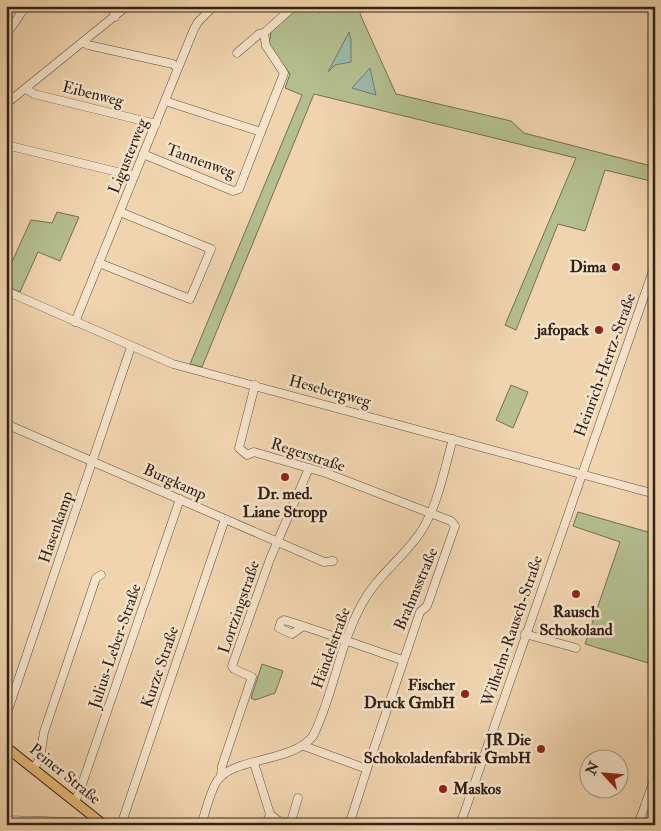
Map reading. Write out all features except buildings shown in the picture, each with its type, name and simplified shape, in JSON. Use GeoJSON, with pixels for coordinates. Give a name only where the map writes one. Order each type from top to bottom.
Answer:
{"type":"FeatureCollection","features":[{"type":"Feature","properties":{"kind":"main road","name":"Peiner Straße"},"geometry":{"type":"LineString","coordinates":[[7,748],[104,825]]}},
{"type":"Feature","properties":{"kind":"street"},"geometry":{"type":"LineString","coordinates":[[6,35],[26,6]]}},
{"type":"Feature","properties":{"kind":"street"},"geometry":{"type":"LineString","coordinates":[[112,6],[115,17]]}},
{"type":"Feature","properties":{"kind":"street"},"geometry":{"type":"LineString","coordinates":[[6,104],[127,6]]}},
{"type":"Feature","properties":{"kind":"street","name":"Ligusterweg"},"geometry":{"type":"LineString","coordinates":[[75,322],[177,68],[198,22],[214,6]]}},
{"type":"Feature","properties":{"kind":"street"},"geometry":{"type":"LineString","coordinates":[[237,53],[259,34],[264,33],[294,6]]}},
{"type":"Feature","properties":{"kind":"street"},"geometry":{"type":"LineString","coordinates":[[165,101],[262,132],[284,73],[266,46],[264,33]]}},
{"type":"Feature","properties":{"kind":"street"},"geometry":{"type":"LineString","coordinates":[[83,42],[88,45],[173,64],[177,68]]}},
{"type":"Feature","properties":{"kind":"street","name":"Eibenweg"},"geometry":{"type":"LineString","coordinates":[[26,89],[34,94],[156,124]]}},
{"type":"Feature","properties":{"kind":"street","name":"Tannenweg"},"geometry":{"type":"LineString","coordinates":[[143,154],[233,191],[238,189],[262,132]]}},
{"type":"Feature","properties":{"kind":"street"},"geometry":{"type":"LineString","coordinates":[[6,145],[134,176]]}},
{"type":"Feature","properties":{"kind":"street"},"geometry":{"type":"LineString","coordinates":[[99,263],[190,299],[211,249],[120,212]]}},
{"type":"Feature","properties":{"kind":"street","name":"Heinrich-Hertz-Straße"},"geometry":{"type":"LineString","coordinates":[[581,474],[655,265]]}},
{"type":"Feature","properties":{"kind":"street","name":"Hesebergweg"},"geometry":{"type":"LineString","coordinates":[[6,291],[173,364],[655,494]]}},
{"type":"Feature","properties":{"kind":"street","name":"Hasenkamp"},"geometry":{"type":"LineString","coordinates":[[6,716],[94,461],[131,347]]}},
{"type":"Feature","properties":{"kind":"street","name":"Regerstraße"},"geometry":{"type":"LineString","coordinates":[[255,385],[240,448],[247,455],[254,452],[309,468],[431,512]]}},
{"type":"Feature","properties":{"kind":"street"},"geometry":{"type":"LineString","coordinates":[[6,436],[8,425]]}},
{"type":"Feature","properties":{"kind":"street","name":"Burgkamp"},"geometry":{"type":"LineString","coordinates":[[8,425],[324,562],[333,561]]}},
{"type":"Feature","properties":{"kind":"street","name":"Händelstraße"},"geometry":{"type":"LineString","coordinates":[[304,746],[316,729],[356,615],[368,593],[414,541],[431,512],[453,439]]}},
{"type":"Feature","properties":{"kind":"street","name":"Lortzingstraße"},"geometry":{"type":"LineString","coordinates":[[221,776],[222,766],[252,677],[234,669],[232,666],[278,542],[309,468]]}},
{"type":"Feature","properties":{"kind":"street","name":"Wilhelm-Rausch-Straße"},"geometry":{"type":"LineString","coordinates":[[460,825],[581,474]]}},
{"type":"Feature","properties":{"kind":"street","name":"Julius-Leber-Straße"},"geometry":{"type":"LineString","coordinates":[[75,801],[180,499]]}},
{"type":"Feature","properties":{"kind":"street","name":"Brahmsstraße"},"geometry":{"type":"LineString","coordinates":[[348,825],[402,660],[420,612],[427,606],[455,529],[451,521],[431,512]]}},
{"type":"Feature","properties":{"kind":"street","name":"Kurze Straße"},"geometry":{"type":"LineString","coordinates":[[121,825],[225,519]]}},
{"type":"Feature","properties":{"kind":"street"},"geometry":{"type":"LineString","coordinates":[[34,768],[40,758],[44,732],[96,578],[101,575]]}},
{"type":"Feature","properties":{"kind":"street"},"geometry":{"type":"LineString","coordinates":[[303,626],[402,660]]}},
{"type":"Feature","properties":{"kind":"street"},"geometry":{"type":"LineString","coordinates":[[525,634],[576,648]]}},
{"type":"Feature","properties":{"kind":"street"},"geometry":{"type":"LineString","coordinates":[[201,825],[214,788],[221,776],[230,771],[304,746],[367,769]]}},
{"type":"Feature","properties":{"kind":"street"},"geometry":{"type":"LineString","coordinates":[[254,763],[270,814],[276,820],[289,825],[298,798]]}},
{"type":"Feature","properties":{"kind":"street"},"geometry":{"type":"LineString","coordinates":[[638,825],[655,777]]}},
{"type":"Feature","properties":{"kind":"street"},"geometry":{"type":"LineString","coordinates":[[6,820],[74,823],[84,808]]}},
{"type":"Feature","properties":{"kind":"street"},"geometry":{"type":"LineString","coordinates":[[266,825],[270,814]]}},
{"type":"Feature","properties":{"kind":"green space"},"geometry":{"type":"Polygon","coordinates":[[[299,6],[305,6],[320,13],[324,6],[364,6],[360,14],[396,94],[511,121],[524,133],[655,167],[655,182],[605,170],[585,231],[558,224],[516,330],[505,325],[576,158],[314,94],[202,367],[190,364],[302,95],[285,88],[290,74],[269,45],[271,32],[299,6]]]}},
{"type":"Feature","properties":{"kind":"green space"},"geometry":{"type":"Polygon","coordinates":[[[57,212],[79,217],[60,261],[38,252],[20,292],[6,286],[6,275],[31,220],[52,223],[57,212]]]}},
{"type":"Feature","properties":{"kind":"green space"},"geometry":{"type":"Polygon","coordinates":[[[511,385],[528,392],[513,428],[496,420],[511,385]]]}},
{"type":"Feature","properties":{"kind":"green space"},"geometry":{"type":"Polygon","coordinates":[[[578,512],[655,534],[655,665],[585,644],[620,542],[573,526],[578,512]]]}},
{"type":"Feature","properties":{"kind":"green space"},"geometry":{"type":"Polygon","coordinates":[[[262,664],[283,671],[275,693],[255,700],[251,698],[262,664]]]}},
{"type":"Feature","properties":{"kind":"shaded area"},"geometry":{"type":"Polygon","coordinates":[[[349,32],[351,62],[335,65],[328,72],[349,32]]]}},
{"type":"Feature","properties":{"kind":"shaded area"},"geometry":{"type":"Polygon","coordinates":[[[370,68],[376,95],[352,88],[370,68]]]}},
{"type":"Feature","properties":{"kind":"place","name":"Dima"},"geometry":{"type":"Point","coordinates":[616,267]}},
{"type":"Feature","properties":{"kind":"place","name":"jafopack"},"geometry":{"type":"Point","coordinates":[599,330]}},
{"type":"Feature","properties":{"kind":"place","name":"Dr. med. Liane Stropp"},"geometry":{"type":"Point","coordinates":[285,477]}},
{"type":"Feature","properties":{"kind":"place","name":"Rausch Schokoland"},"geometry":{"type":"Point","coordinates":[576,594]}},
{"type":"Feature","properties":{"kind":"place","name":"Fischer Druck GmbH"},"geometry":{"type":"Point","coordinates":[465,694]}},
{"type":"Feature","properties":{"kind":"place","name":"JR Die Schokoladenfabrik GmbH"},"geometry":{"type":"Point","coordinates":[541,749]}},
{"type":"Feature","properties":{"kind":"place","name":"Maskos"},"geometry":{"type":"Point","coordinates":[443,789]}}]}
